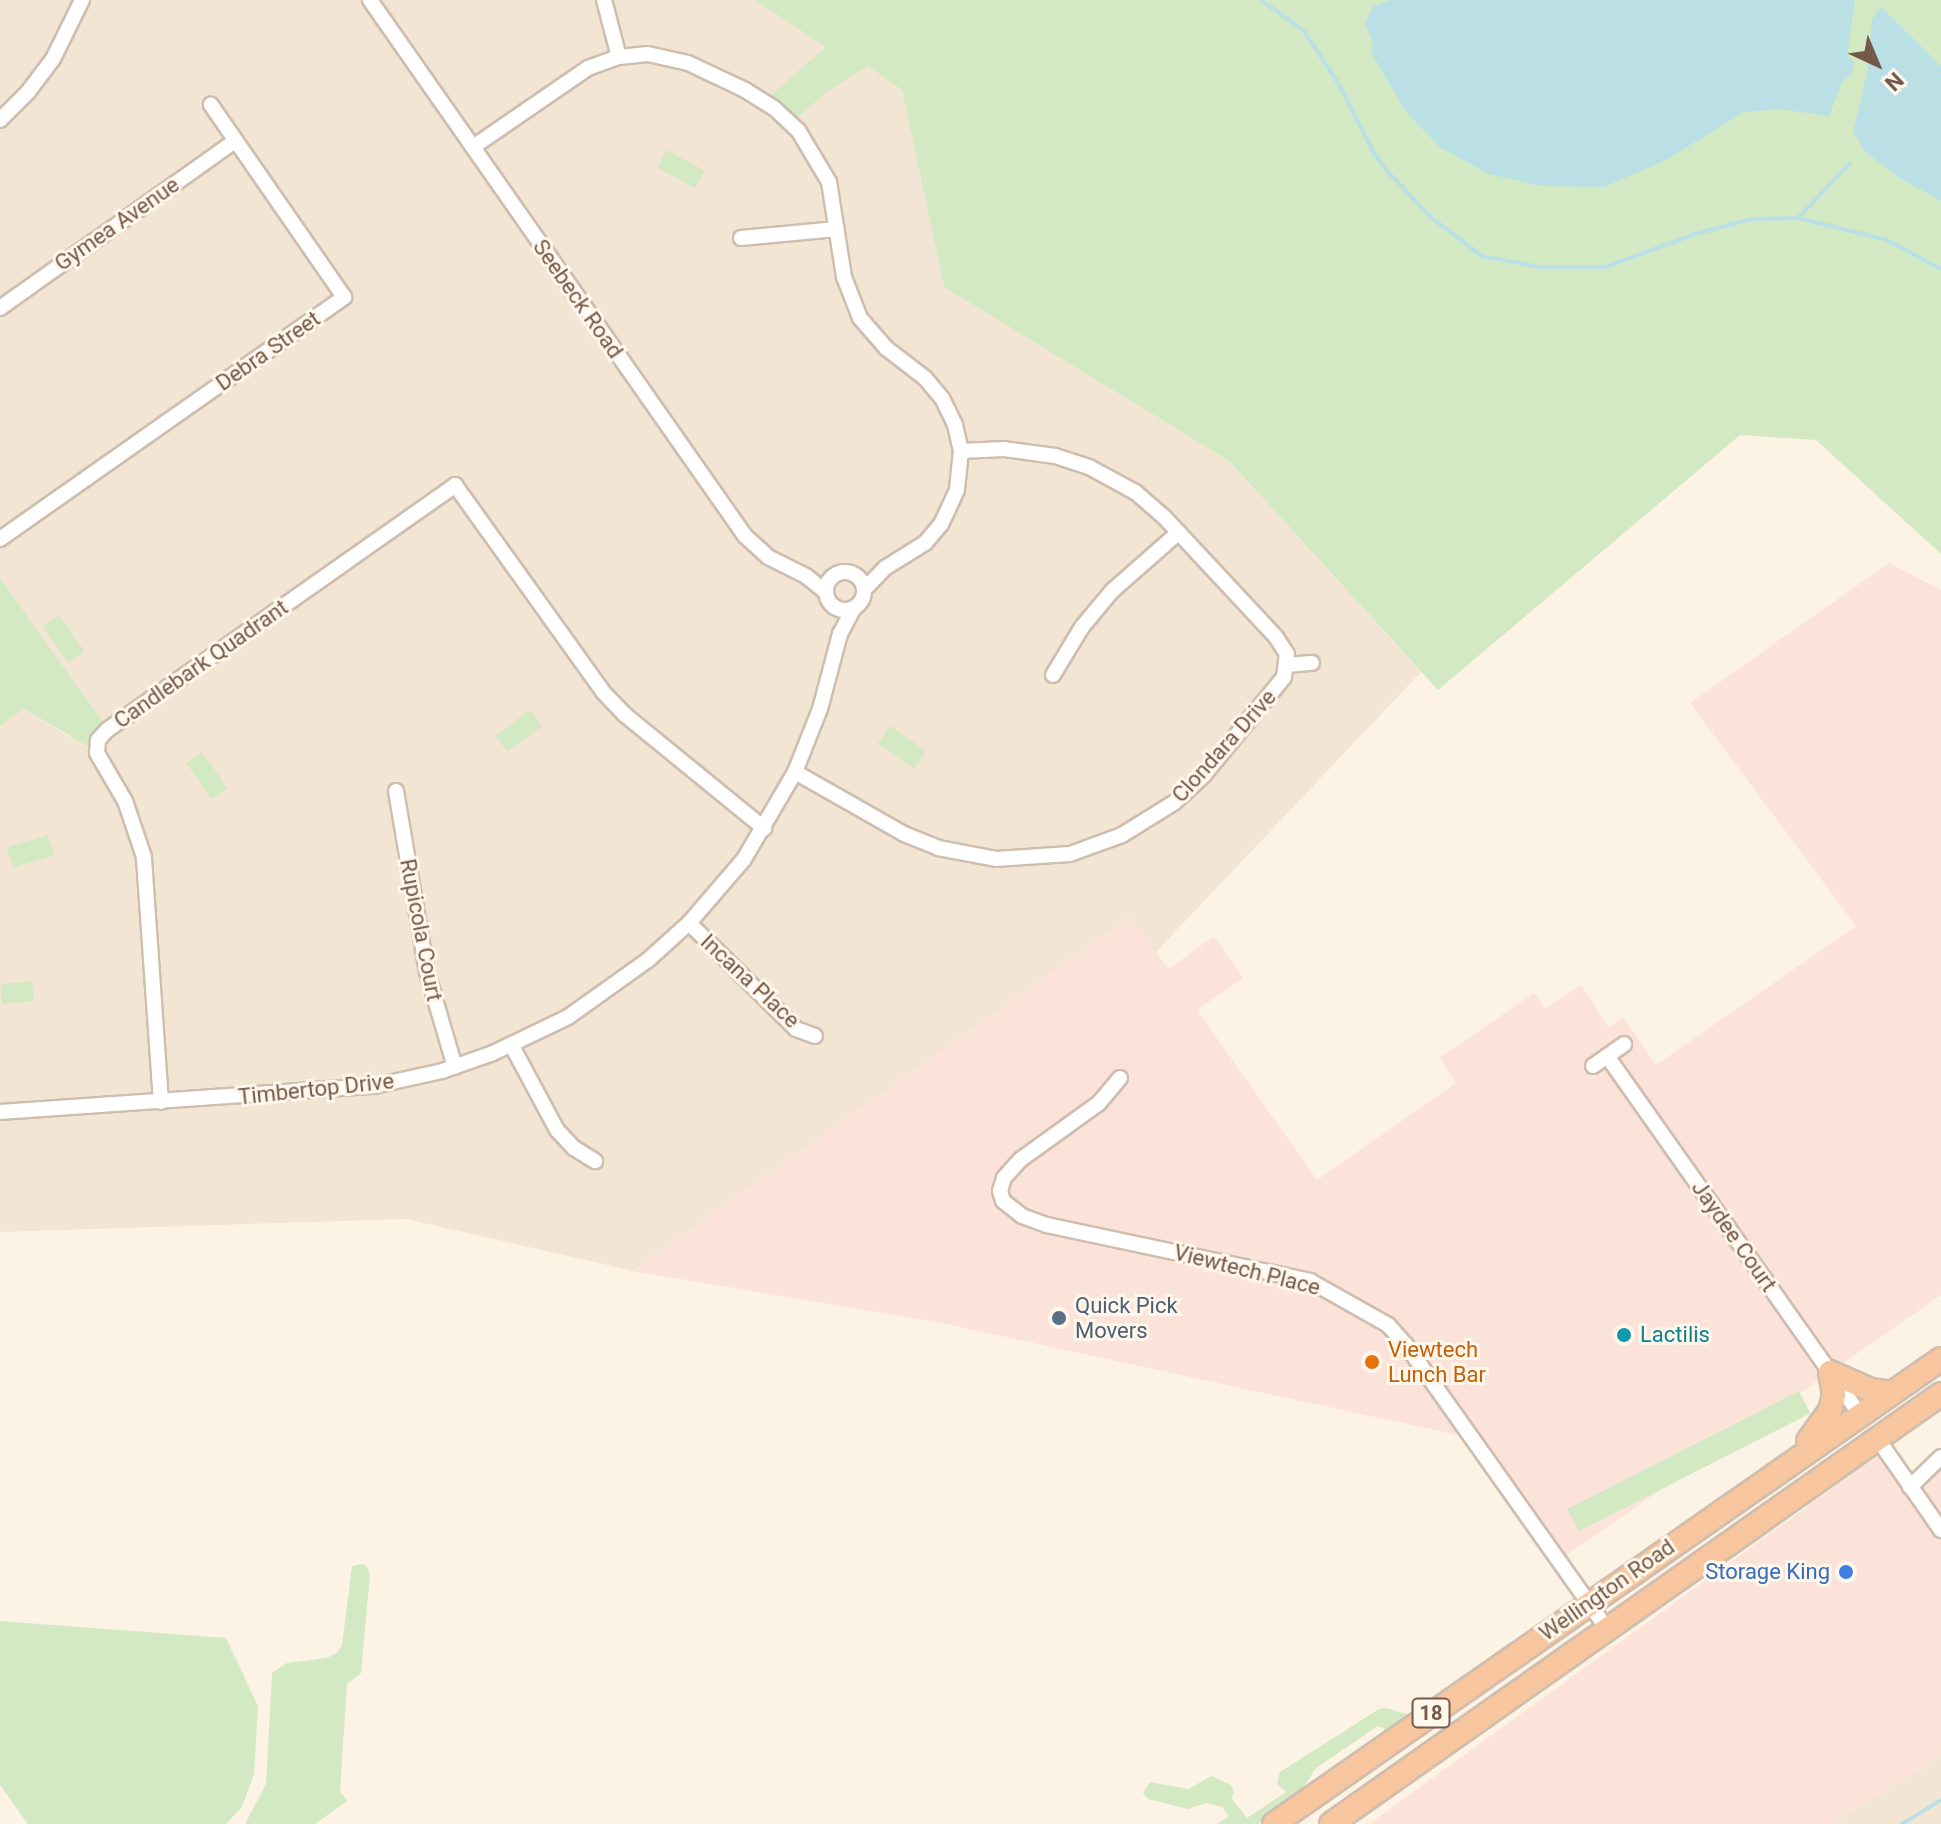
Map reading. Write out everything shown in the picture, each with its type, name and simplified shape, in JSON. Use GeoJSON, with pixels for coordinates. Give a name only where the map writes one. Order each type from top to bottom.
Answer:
{"type":"FeatureCollection","features":[{"type":"Feature","properties":{"kind":"highway","name":"Wellington Road"},"geometry":{"type":"LineString","coordinates":[[1274,1824],[1941,1359]]}},
{"type":"Feature","properties":{"kind":"highway"},"geometry":{"type":"LineString","coordinates":[[1830,1372],[1871,1390],[1892,1393]]}},
{"type":"Feature","properties":{"kind":"highway"},"geometry":{"type":"LineString","coordinates":[[1789,1463],[1830,1411],[1834,1395],[1830,1372]]}},
{"type":"Feature","properties":{"kind":"highway","name":"Wellington Road"},"geometry":{"type":"LineString","coordinates":[[1331,1824],[1941,1394]]}},
{"type":"Feature","properties":{"kind":"highway"},"geometry":{"type":"LineString","coordinates":[[1860,1415],[1877,1438]]}},
{"type":"Feature","properties":{"kind":"street"},"geometry":{"type":"LineString","coordinates":[[0,120],[28,92],[53,59],[82,0]]}},
{"type":"Feature","properties":{"kind":"street","name":"Seebeck Road"},"geometry":{"type":"LineString","coordinates":[[370,0],[745,536],[768,557],[806,576],[826,592]]}},
{"type":"Feature","properties":{"kind":"street"},"geometry":{"type":"LineString","coordinates":[[604,0],[619,57]]}},
{"type":"Feature","properties":{"kind":"street"},"geometry":{"type":"LineString","coordinates":[[473,147],[570,79],[619,57],[648,54],[677,59],[774,108],[798,130],[819,161],[832,192],[847,287],[860,318],[886,348],[925,378],[942,398],[952,417],[961,451],[957,490],[941,524],[914,552],[885,568],[865,589],[862,600],[854,608],[834,607],[826,592],[834,575],[885,568]]}},
{"type":"Feature","properties":{"kind":"street","name":"Debra Street"},"geometry":{"type":"LineString","coordinates":[[0,539],[344,297],[211,105]]}},
{"type":"Feature","properties":{"kind":"street","name":"Gymea Avenue"},"geometry":{"type":"LineString","coordinates":[[0,308],[235,141]]}},
{"type":"Feature","properties":{"kind":"street"},"geometry":{"type":"LineString","coordinates":[[741,238],[837,229]]}},
{"type":"Feature","properties":{"kind":"street","name":"Clondara Drive"},"geometry":{"type":"LineString","coordinates":[[795,772],[904,834],[938,848],[996,859],[1070,854],[1122,835],[1175,802],[1203,776],[1275,691],[1287,665],[1285,650],[1276,637],[1179,532],[1135,492],[1081,464],[1021,450],[961,451]]}},
{"type":"Feature","properties":{"kind":"street","name":"Candlebark Quadrant"},"geometry":{"type":"LineString","coordinates":[[161,1102],[144,857],[125,801],[97,753],[98,740],[107,730],[457,479],[603,692],[632,721],[764,828]]}},
{"type":"Feature","properties":{"kind":"street"},"geometry":{"type":"LineString","coordinates":[[1053,675],[1082,627],[1112,591],[1179,532]]}},
{"type":"Feature","properties":{"kind":"street"},"geometry":{"type":"LineString","coordinates":[[852,573],[861,580],[865,589]]}},
{"type":"Feature","properties":{"kind":"street","name":"Seebeck Road"},"geometry":{"type":"LineString","coordinates":[[806,576],[834,575]]}},
{"type":"Feature","properties":{"kind":"street","name":"Timbertop Drive"},"geometry":{"type":"LineString","coordinates":[[834,607],[840,634]]}},
{"type":"Feature","properties":{"kind":"street","name":"Timbertop Drive"},"geometry":{"type":"LineString","coordinates":[[0,1112],[353,1089],[455,1067],[512,1046],[597,998],[648,960],[689,923],[744,859],[795,772],[820,709],[840,634],[854,608]]}},
{"type":"Feature","properties":{"kind":"street","name":"Clondara Drive"},"geometry":{"type":"LineString","coordinates":[[1287,665],[1312,663]]}},
{"type":"Feature","properties":{"kind":"street","name":"Rupicola Court"},"geometry":{"type":"LineString","coordinates":[[396,791],[427,972],[455,1067]]}},
{"type":"Feature","properties":{"kind":"street","name":"Incana Place"},"geometry":{"type":"LineString","coordinates":[[689,923],[796,1029],[815,1036]]}},
{"type":"Feature","properties":{"kind":"street"},"geometry":{"type":"LineString","coordinates":[[1593,1066],[1624,1044]]}},
{"type":"Feature","properties":{"kind":"street"},"geometry":{"type":"LineString","coordinates":[[512,1046],[557,1130],[574,1148],[595,1161]]}},
{"type":"Feature","properties":{"kind":"street","name":"Jaydee Court"},"geometry":{"type":"LineString","coordinates":[[1607,1056],[1860,1415]]}},
{"type":"Feature","properties":{"kind":"street","name":"Viewtech Place"},"geometry":{"type":"LineString","coordinates":[[1120,1078],[1099,1103],[1013,1166],[1001,1185],[1003,1201],[1022,1216],[1047,1225],[1310,1281],[1380,1320],[1406,1345],[1608,1630]]}},
{"type":"Feature","properties":{"kind":"street"},"geometry":{"type":"LineString","coordinates":[[1877,1438],[1941,1530]]}},
{"type":"Feature","properties":{"kind":"street"},"geometry":{"type":"LineString","coordinates":[[1910,1487],[1941,1457]]}},
{"type":"Feature","properties":{"kind":"shaded area"},"geometry":{"type":"Polygon","coordinates":[[[0,0],[755,0],[828,48],[867,66],[902,90],[944,287],[1229,461],[1421,672],[1155,953],[1129,918],[633,1271],[406,1219],[0,1232],[0,726],[24,709],[70,737],[107,729],[0,578],[0,0]]]}},
{"type":"Feature","properties":{"kind":"shaded area"},"geometry":{"type":"Polygon","coordinates":[[[1889,563],[1941,590],[1941,1295],[1558,1561],[1472,1438],[937,1322],[633,1271],[1129,918],[1169,969],[1214,936],[1243,978],[1197,1010],[1317,1180],[1456,1083],[1440,1058],[1534,993],[1545,1009],[1581,985],[1609,1028],[1623,1017],[1656,1065],[1856,926],[1690,703],[1889,563]]]}},
{"type":"Feature","properties":{"kind":"shaded area"},"geometry":{"type":"Polygon","coordinates":[[[1884,1451],[1910,1486],[1941,1457],[1941,1756],[1831,1824],[1369,1824],[1884,1451]]]}},
{"type":"Feature","properties":{"kind":"shaded area"},"geometry":{"type":"Polygon","coordinates":[[[1941,1756],[1941,1824],[1829,1824],[1941,1756]]]}},
{"type":"Feature","properties":{"kind":"green space"},"geometry":{"type":"Polygon","coordinates":[[[755,0],[1941,0],[1941,554],[1816,440],[1740,435],[1438,690],[1229,461],[944,287],[902,90],[867,66],[826,93],[791,123],[764,101],[826,47],[755,0]]]}},
{"type":"Feature","properties":{"kind":"green space"},"geometry":{"type":"Polygon","coordinates":[[[667,150],[705,171],[695,188],[657,167],[667,150]]]}},
{"type":"Feature","properties":{"kind":"green space"},"geometry":{"type":"Polygon","coordinates":[[[0,578],[108,729],[96,751],[24,709],[0,726],[0,578]]]}},
{"type":"Feature","properties":{"kind":"green space"},"geometry":{"type":"Polygon","coordinates":[[[59,615],[84,651],[68,663],[43,626],[59,615]]]}},
{"type":"Feature","properties":{"kind":"green space"},"geometry":{"type":"Polygon","coordinates":[[[530,710],[542,726],[508,752],[496,736],[530,710]]]}},
{"type":"Feature","properties":{"kind":"green space"},"geometry":{"type":"Polygon","coordinates":[[[890,726],[926,751],[914,768],[878,743],[890,726]]]}},
{"type":"Feature","properties":{"kind":"green space"},"geometry":{"type":"Polygon","coordinates":[[[202,752],[227,788],[212,799],[186,763],[202,752]]]}},
{"type":"Feature","properties":{"kind":"green space"},"geometry":{"type":"Polygon","coordinates":[[[48,835],[54,855],[13,868],[7,848],[48,835]]]}},
{"type":"Feature","properties":{"kind":"green space"},"geometry":{"type":"Polygon","coordinates":[[[32,981],[34,1001],[2,1004],[0,984],[32,981]]]}},
{"type":"Feature","properties":{"kind":"green space"},"geometry":{"type":"Polygon","coordinates":[[[1799,1391],[1810,1413],[1579,1531],[1567,1509],[1799,1391]]]}},
{"type":"Feature","properties":{"kind":"green space"},"geometry":{"type":"Polygon","coordinates":[[[366,1565],[370,1575],[361,1673],[347,1684],[340,1791],[347,1801],[315,1824],[245,1824],[266,1784],[272,1673],[287,1663],[327,1658],[337,1653],[342,1645],[352,1566],[366,1565]]]}},
{"type":"Feature","properties":{"kind":"green space"},"geometry":{"type":"Polygon","coordinates":[[[0,1621],[226,1638],[258,1706],[254,1774],[242,1807],[226,1824],[28,1824],[0,1785],[0,1621]]]}},
{"type":"Feature","properties":{"kind":"green space"},"geometry":{"type":"Polygon","coordinates":[[[1387,1708],[1406,1714],[1409,1718],[1389,1731],[1378,1726],[1316,1768],[1297,1797],[1258,1824],[1217,1824],[1229,1816],[1222,1807],[1206,1803],[1188,1809],[1148,1799],[1143,1793],[1150,1782],[1188,1789],[1212,1776],[1231,1785],[1234,1793],[1231,1798],[1247,1818],[1286,1792],[1277,1784],[1280,1772],[1379,1709],[1387,1708]]]}},
{"type":"Feature","properties":{"kind":"water"},"geometry":{"type":"Polygon","coordinates":[[[1391,0],[1855,0],[1847,55],[1854,62],[1851,75],[1843,80],[1829,116],[1780,109],[1744,112],[1666,160],[1604,187],[1541,186],[1489,174],[1440,147],[1406,112],[1371,52],[1373,44],[1365,23],[1373,6],[1391,0]]]}},
{"type":"Feature","properties":{"kind":"water"},"geometry":{"type":"Polygon","coordinates":[[[1881,7],[1941,66],[1941,201],[1898,177],[1865,152],[1853,132],[1868,69],[1872,19],[1881,7]]]}},
{"type":"Feature","properties":{"kind":"waterway"},"geometry":{"type":"LineString","coordinates":[[1261,0],[1304,31],[1340,86],[1374,153],[1388,172],[1432,218],[1482,256],[1540,267],[1605,267],[1695,234],[1751,219],[1798,218],[1887,240],[1941,269]]}},
{"type":"Feature","properties":{"kind":"waterway"},"geometry":{"type":"LineString","coordinates":[[1798,218],[1850,163]]}},
{"type":"Feature","properties":{"kind":"waterway"},"geometry":{"type":"LineString","coordinates":[[1902,1824],[1941,1800]]}},
{"type":"Feature","properties":{"kind":"place","name":"Quick Pick Movers"},"geometry":{"type":"Point","coordinates":[1059,1318]}},
{"type":"Feature","properties":{"kind":"place","name":"Lactilis"},"geometry":{"type":"Point","coordinates":[1624,1335]}},
{"type":"Feature","properties":{"kind":"place","name":"Viewtech Lunch Bar"},"geometry":{"type":"Point","coordinates":[1372,1362]}},
{"type":"Feature","properties":{"kind":"place","name":"Storage King"},"geometry":{"type":"Point","coordinates":[1846,1572]}}]}
